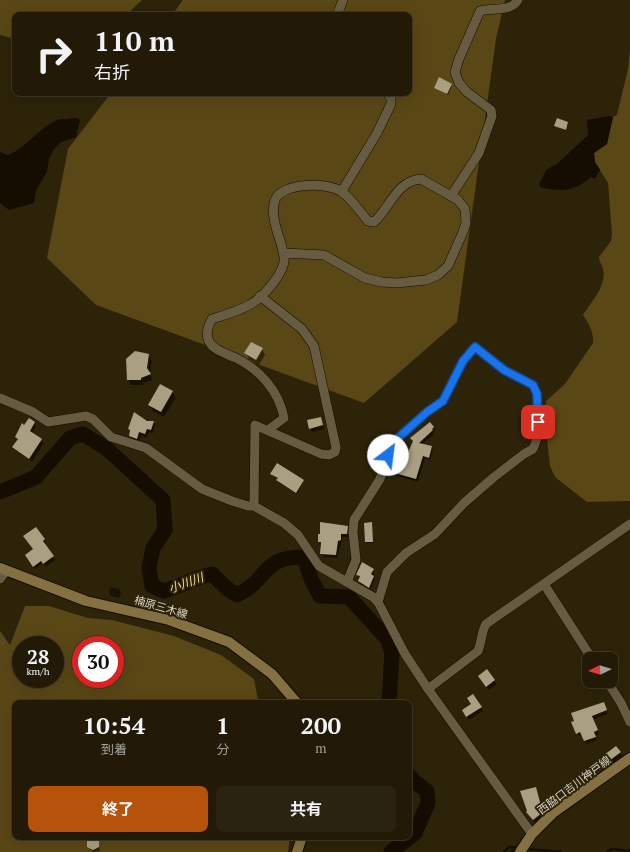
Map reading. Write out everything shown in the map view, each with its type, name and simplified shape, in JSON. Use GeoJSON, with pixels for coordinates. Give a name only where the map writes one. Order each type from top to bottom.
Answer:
{"type":"FeatureCollection","features":[{"type":"Feature","properties":{"kind":"main road","name":"楠原三木線"},"geometry":{"type":"LineString","coordinates":[[2,573],[86,601],[169,620],[229,642],[272,674],[294,700]]}},
{"type":"Feature","properties":{"kind":"main road","name":"西脇口吉川神戸線"},"geometry":{"type":"LineString","coordinates":[[520,852],[532,834],[552,813],[630,758]]}},
{"type":"Feature","properties":{"kind":"main road"},"geometry":{"type":"LineString","coordinates":[[297,852],[301,840]]}},
{"type":"Feature","properties":{"kind":"street"},"geometry":{"type":"LineString","coordinates":[[338,12],[343,0]]}},
{"type":"Feature","properties":{"kind":"street"},"geometry":{"type":"LineString","coordinates":[[451,196],[479,153],[492,116],[491,110],[467,92],[459,83],[455,72],[459,59],[480,10],[505,9],[515,5],[518,0]]}},
{"type":"Feature","properties":{"kind":"street"},"geometry":{"type":"LineString","coordinates":[[342,191],[377,133],[391,104],[389,96]]}},
{"type":"Feature","properties":{"kind":"street"},"geometry":{"type":"LineString","coordinates":[[268,430],[284,418],[282,407],[273,390],[260,374],[241,361],[215,349],[209,342],[208,328],[212,319],[238,311],[253,303],[278,277],[284,265],[283,253],[277,234],[274,209],[276,199],[285,190],[297,186],[320,184],[342,191],[368,222],[374,222],[401,187],[414,179],[421,179],[429,182],[458,200],[465,209],[466,223],[448,266],[438,275],[426,280],[396,283],[382,282],[365,278],[324,255],[283,253]]}},
{"type":"Feature","properties":{"kind":"street"},"geometry":{"type":"LineString","coordinates":[[254,506],[255,425],[321,454],[329,455],[335,452],[336,446],[314,346],[302,329],[260,296]]}},
{"type":"Feature","properties":{"kind":"street"},"geometry":{"type":"LineString","coordinates":[[348,582],[356,560],[353,532],[354,520],[380,479],[388,455],[398,438],[427,412],[443,401],[463,361],[475,347],[504,370],[533,385],[537,394],[538,436],[532,449],[464,503],[435,534],[406,553],[387,572],[378,602]]}},
{"type":"Feature","properties":{"kind":"street"},"geometry":{"type":"LineString","coordinates":[[0,398],[33,412],[48,422],[86,416],[93,419],[111,437],[146,448],[202,489],[232,501],[248,506],[254,506],[284,523],[298,535],[319,566],[348,582],[378,602],[405,654],[428,689],[532,834]]}},
{"type":"Feature","properties":{"kind":"street"},"geometry":{"type":"LineString","coordinates":[[428,689],[478,651],[481,644],[482,632],[486,624],[630,524]]}},
{"type":"Feature","properties":{"kind":"street"},"geometry":{"type":"LineString","coordinates":[[544,584],[588,652]]}},
{"type":"Feature","properties":{"kind":"street"},"geometry":{"type":"LineString","coordinates":[[611,688],[630,722]]}},
{"type":"Feature","properties":{"kind":"shaded area"},"geometry":{"type":"Polygon","coordinates":[[[0,0],[142,0],[129,12],[12,12],[12,38],[0,35],[0,0]]]}},
{"type":"Feature","properties":{"kind":"shaded area"},"geometry":{"type":"Polygon","coordinates":[[[183,0],[505,0],[496,39],[457,322],[364,403],[96,305],[47,258],[68,149],[109,96],[412,96],[412,12],[174,12],[183,0]]]}},
{"type":"Feature","properties":{"kind":"shaded area"},"geometry":{"type":"Polygon","coordinates":[[[630,49],[630,501],[587,502],[555,477],[550,466],[545,420],[546,401],[565,384],[593,343],[592,332],[583,315],[601,288],[604,275],[599,257],[611,241],[612,234],[608,183],[595,162],[594,153],[607,144],[613,117],[617,115],[628,69],[630,49]]]}},
{"type":"Feature","properties":{"kind":"shaded area"},"geometry":{"type":"Polygon","coordinates":[[[609,116],[613,117],[607,144],[594,153],[595,162],[600,170],[595,179],[591,177],[579,186],[567,190],[555,190],[540,187],[539,184],[546,170],[557,164],[588,135],[587,120],[609,116]]]}},
{"type":"Feature","properties":{"kind":"shaded area"},"geometry":{"type":"Polygon","coordinates":[[[77,118],[80,120],[76,137],[61,142],[54,149],[49,159],[47,172],[36,190],[34,203],[9,210],[0,203],[0,152],[8,155],[26,144],[41,130],[56,121],[77,118]]]}},
{"type":"Feature","properties":{"kind":"shaded area"},"geometry":{"type":"Polygon","coordinates":[[[25,606],[49,606],[88,618],[112,620],[174,636],[221,655],[254,679],[258,700],[12,700],[12,840],[290,840],[288,852],[0,852],[0,631],[10,645],[12,640],[12,688],[64,688],[64,636],[13,636],[25,606]]]}},
{"type":"Feature","properties":{"kind":"building"},"geometry":{"type":"Polygon","coordinates":[[[439,77],[452,84],[447,94],[434,88],[439,77]]]}},
{"type":"Feature","properties":{"kind":"building"},"geometry":{"type":"Polygon","coordinates":[[[557,118],[568,122],[566,130],[554,126],[557,118]]]}},
{"type":"Feature","properties":{"kind":"building"},"geometry":{"type":"Polygon","coordinates":[[[251,342],[263,348],[256,360],[244,353],[251,342]]]}},
{"type":"Feature","properties":{"kind":"building"},"geometry":{"type":"Polygon","coordinates":[[[135,351],[149,354],[147,368],[151,374],[141,378],[141,380],[127,380],[126,359],[135,351]]]}},
{"type":"Feature","properties":{"kind":"building"},"geometry":{"type":"Polygon","coordinates":[[[160,384],[173,391],[161,412],[148,405],[160,384]]]}},
{"type":"Feature","properties":{"kind":"building"},"geometry":{"type":"Polygon","coordinates":[[[134,412],[147,421],[154,421],[151,430],[147,429],[145,434],[139,432],[137,439],[129,436],[130,430],[128,429],[134,412]]]}},
{"type":"Feature","properties":{"kind":"building"},"geometry":{"type":"Polygon","coordinates":[[[321,417],[323,425],[309,429],[307,420],[321,417]]]}},
{"type":"Feature","properties":{"kind":"building"},"geometry":{"type":"Polygon","coordinates":[[[29,418],[35,422],[30,431],[42,439],[29,459],[12,447],[18,439],[15,437],[22,423],[24,425],[29,418]]]}},
{"type":"Feature","properties":{"kind":"building"},"geometry":{"type":"Polygon","coordinates":[[[430,422],[434,427],[432,429],[433,430],[419,443],[432,446],[429,458],[423,456],[416,479],[391,472],[397,454],[406,457],[413,441],[410,438],[430,422]]]}},
{"type":"Feature","properties":{"kind":"building"},"geometry":{"type":"Polygon","coordinates":[[[277,463],[304,480],[296,493],[276,480],[278,478],[270,474],[277,463]]]}},
{"type":"Feature","properties":{"kind":"building"},"geometry":{"type":"Polygon","coordinates":[[[320,522],[348,526],[347,534],[341,534],[341,540],[338,541],[336,555],[320,554],[321,542],[318,542],[318,534],[320,534],[320,522]]]}},
{"type":"Feature","properties":{"kind":"building"},"geometry":{"type":"Polygon","coordinates":[[[372,522],[373,542],[365,542],[364,523],[372,522]]]}},
{"type":"Feature","properties":{"kind":"building"},"geometry":{"type":"Polygon","coordinates":[[[36,527],[45,539],[43,541],[54,556],[43,564],[41,561],[33,567],[25,555],[33,549],[23,536],[36,527]]]}},
{"type":"Feature","properties":{"kind":"building"},"geometry":{"type":"Polygon","coordinates":[[[362,562],[374,569],[371,574],[374,576],[369,588],[358,581],[360,576],[356,575],[362,562]]]}},
{"type":"Feature","properties":{"kind":"building"},"geometry":{"type":"Polygon","coordinates":[[[487,669],[495,680],[486,687],[478,676],[487,669]]]}},
{"type":"Feature","properties":{"kind":"building"},"geometry":{"type":"Polygon","coordinates":[[[473,694],[482,707],[466,717],[462,710],[471,704],[467,698],[473,694]]]}},
{"type":"Feature","properties":{"kind":"building"},"geometry":{"type":"Polygon","coordinates":[[[604,702],[607,710],[592,716],[598,730],[594,732],[596,737],[584,741],[580,732],[576,734],[571,722],[574,721],[571,713],[604,702]]]}},
{"type":"Feature","properties":{"kind":"building"},"geometry":{"type":"Polygon","coordinates":[[[616,746],[621,752],[609,761],[604,755],[616,746]]]}},
{"type":"Feature","properties":{"kind":"building"},"geometry":{"type":"Polygon","coordinates":[[[536,787],[540,802],[547,809],[533,820],[526,812],[527,811],[520,791],[536,787]]]}},
{"type":"Feature","properties":{"kind":"building"},"geometry":{"type":"Polygon","coordinates":[[[87,840],[99,840],[99,847],[93,850],[87,847],[87,840]]]}},
{"type":"Feature","properties":{"kind":"waterway","name":"小川川"},"geometry":{"type":"LineString","coordinates":[[0,492],[36,477],[70,438],[83,434],[107,449],[163,500],[165,530],[153,548],[149,568],[152,586],[164,591],[212,574],[237,595],[255,583],[266,570],[279,561],[290,558],[304,557],[311,579],[320,596],[349,597],[388,640],[392,653],[389,700]]}},
{"type":"Feature","properties":{"kind":"waterway","name":"小川川"},"geometry":{"type":"LineString","coordinates":[[412,778],[427,791],[428,803],[415,833],[412,835]]}},
{"type":"Feature","properties":{"kind":"waterway","name":"小川川"},"geometry":{"type":"LineString","coordinates":[[391,852],[406,840]]}},
{"type":"Feature","properties":{"kind":"waterway"},"geometry":{"type":"LineString","coordinates":[[504,852],[509,847],[519,848]]}},
{"type":"Feature","properties":{"kind":"waterway"},"geometry":{"type":"LineString","coordinates":[[526,849],[561,852]]}},
{"type":"Feature","properties":{"kind":"waterway"},"geometry":{"type":"LineString","coordinates":[[607,852],[612,849],[630,850]]}},
{"type":"Feature","properties":{"kind":"route"},"geometry":{"type":"LineString","coordinates":[[388,455],[398,438],[427,412],[443,401],[463,361],[475,347],[504,370],[533,385],[537,394],[538,422]]}}]}
